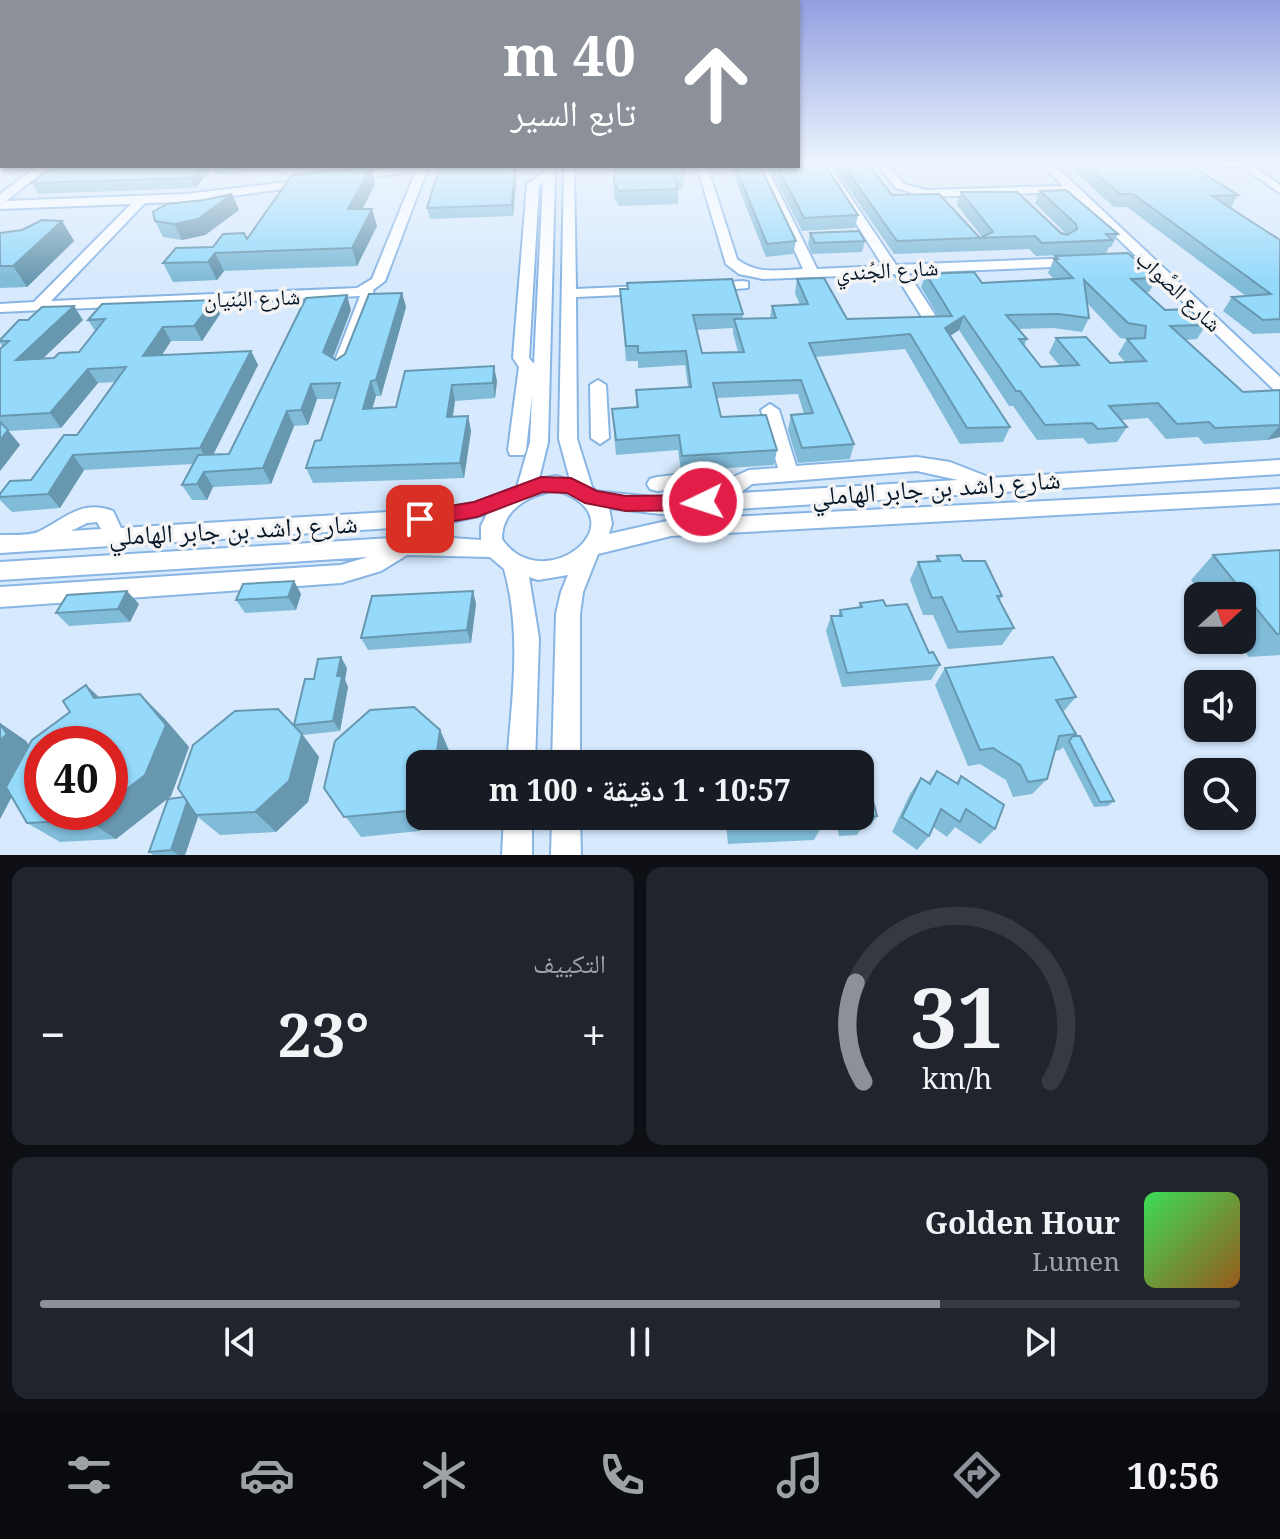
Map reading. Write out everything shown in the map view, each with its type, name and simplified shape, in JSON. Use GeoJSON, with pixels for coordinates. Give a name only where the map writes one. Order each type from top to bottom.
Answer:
{"type":"FeatureCollection","features":[{"type":"Feature","properties":{"kind":"street"},"geometry":{"type":"LineString","coordinates":[[0,203],[52,202]]}},
{"type":"Feature","properties":{"kind":"street"},"geometry":{"type":"LineString","coordinates":[[37,311],[139,202]]}},
{"type":"Feature","properties":{"kind":"street"},"geometry":{"type":"LineString","coordinates":[[340,368],[367,299],[366,290],[378,281],[409,202]]}},
{"type":"Feature","properties":{"kind":"street"},"geometry":{"type":"LineString","coordinates":[[517,450],[531,404],[547,202]]}},
{"type":"Feature","properties":{"kind":"street"},"geometry":{"type":"LineString","coordinates":[[566,750],[568,614],[572,592],[604,520],[588,494],[570,451],[570,202]]}},
{"type":"Feature","properties":{"kind":"street","name":"شارع الجُندي"},"geometry":{"type":"LineString","coordinates":[[714,202],[734,264],[756,274],[819,277],[895,269],[1146,259]]}},
{"type":"Feature","properties":{"kind":"street"},"geometry":{"type":"LineString","coordinates":[[778,202],[819,277]]}},
{"type":"Feature","properties":{"kind":"street"},"geometry":{"type":"LineString","coordinates":[[848,202],[930,318],[925,323],[890,324]]}},
{"type":"Feature","properties":{"kind":"street"},"geometry":{"type":"LineString","coordinates":[[941,202],[951,213]]}},
{"type":"Feature","properties":{"kind":"street"},"geometry":{"type":"LineString","coordinates":[[1022,202],[1030,210]]}},
{"type":"Feature","properties":{"kind":"street","name":"شارع الصَّواب"},"geometry":{"type":"LineString","coordinates":[[1086,202],[1280,386]]}},
{"type":"Feature","properties":{"kind":"street"},"geometry":{"type":"LineString","coordinates":[[855,236],[870,235]]}},
{"type":"Feature","properties":{"kind":"street"},"geometry":{"type":"LineString","coordinates":[[795,238],[810,237]]}},
{"type":"Feature","properties":{"kind":"street"},"geometry":{"type":"LineString","coordinates":[[696,288],[743,285]]}},
{"type":"Feature","properties":{"kind":"street"},"geometry":{"type":"LineString","coordinates":[[571,293],[665,289]]}},
{"type":"Feature","properties":{"kind":"street","name":"شارع البُنيان"},"geometry":{"type":"LineString","coordinates":[[0,308],[37,311],[347,294],[366,290]]}},
{"type":"Feature","properties":{"kind":"street"},"geometry":{"type":"LineString","coordinates":[[598,385],[600,438]]}},
{"type":"Feature","properties":{"kind":"street"},"geometry":{"type":"LineString","coordinates":[[522,750],[527,632],[521,585],[492,535],[493,521],[519,492],[538,453],[531,404]]}},
{"type":"Feature","properties":{"kind":"street"},"geometry":{"type":"LineString","coordinates":[[770,410],[789,474]]}},
{"type":"Feature","properties":{"kind":"street"},"geometry":{"type":"LineString","coordinates":[[569,416],[599,415]]}},
{"type":"Feature","properties":{"kind":"street"},"geometry":{"type":"LineString","coordinates":[[657,484],[709,478],[729,495],[749,477],[927,465],[991,485]]}},
{"type":"Feature","properties":{"kind":"street","name":"شارع راشد بن جابر الهاملي"},"geometry":{"type":"LineString","coordinates":[[588,494],[661,506],[729,495],[991,485],[1280,467]]}},
{"type":"Feature","properties":{"kind":"street"},"geometry":{"type":"LineString","coordinates":[[519,492],[556,483],[588,494]]}},
{"type":"Feature","properties":{"kind":"street","name":"شارع راشد بن جابر الهاملي"},"geometry":{"type":"LineString","coordinates":[[0,544],[439,517],[477,510],[519,492]]}},
{"type":"Feature","properties":{"kind":"street","name":"شارع راشد بن جابر الهاملي"},"geometry":{"type":"LineString","coordinates":[[592,550],[671,528],[1280,496]]}},
{"type":"Feature","properties":{"kind":"street","name":"شارع راشد بن جابر الهاملي"},"geometry":{"type":"LineString","coordinates":[[0,571],[442,544],[505,556]]}},
{"type":"Feature","properties":{"kind":"street"},"geometry":{"type":"LineString","coordinates":[[0,597],[341,574],[373,565],[404,546]]}},
{"type":"Feature","properties":{"kind":"street"},"geometry":{"type":"LineString","coordinates":[[505,556],[529,569],[553,570],[576,562],[592,550]]}},
{"type":"Feature","properties":{"kind":"street"},"geometry":{"type":"LineString","coordinates":[[517,855],[518,830]]}},
{"type":"Feature","properties":{"kind":"street"},"geometry":{"type":"LineString","coordinates":[[566,830],[566,855]]}},
{"type":"Feature","properties":{"kind":"building"},"geometry":{"type":"Polygon","coordinates":[[[221,202],[198,219],[174,224],[155,221],[153,212],[167,204],[221,202]]]}},
{"type":"Feature","properties":{"kind":"building"},"geometry":{"type":"Polygon","coordinates":[[[273,202],[352,202],[348,209],[372,209],[352,248],[215,253],[208,262],[163,263],[176,248],[213,247],[223,234],[244,233],[247,239],[273,202]]]}},
{"type":"Feature","properties":{"kind":"building"},"geometry":{"type":"Polygon","coordinates":[[[429,202],[512,202],[512,205],[427,208],[429,202]]]}},
{"type":"Feature","properties":{"kind":"building"},"geometry":{"type":"Polygon","coordinates":[[[750,202],[777,202],[796,241],[767,244],[750,202]]]}},
{"type":"Feature","properties":{"kind":"building"},"geometry":{"type":"Polygon","coordinates":[[[796,202],[849,202],[858,215],[804,218],[796,202]]]}},
{"type":"Feature","properties":{"kind":"building"},"geometry":{"type":"Polygon","coordinates":[[[869,202],[946,202],[980,238],[897,241],[869,202]]]}},
{"type":"Feature","properties":{"kind":"building"},"geometry":{"type":"Polygon","coordinates":[[[969,202],[1028,202],[1067,235],[1077,229],[1076,224],[1052,202],[1080,202],[1118,234],[1106,234],[1112,240],[1042,243],[1035,236],[980,238],[993,232],[969,202]]]}},
{"type":"Feature","properties":{"kind":"building"},"geometry":{"type":"Polygon","coordinates":[[[1144,202],[1221,202],[1280,240],[1280,319],[1263,320],[1232,297],[1271,294],[1144,202]]]}},
{"type":"Feature","properties":{"kind":"building"},"geometry":{"type":"Polygon","coordinates":[[[42,220],[62,221],[13,266],[0,266],[0,233],[22,230],[42,220]]]}},
{"type":"Feature","properties":{"kind":"building"},"geometry":{"type":"Polygon","coordinates":[[[859,231],[865,241],[815,243],[810,233],[859,231]]]}},
{"type":"Feature","properties":{"kind":"building"},"geometry":{"type":"Polygon","coordinates":[[[1128,253],[1157,278],[1131,279],[1165,310],[1188,309],[1206,325],[1170,326],[1243,392],[1280,390],[1280,425],[1215,428],[1209,422],[1177,424],[1158,403],[1109,406],[1127,427],[1098,429],[1092,423],[1045,425],[1020,391],[1016,391],[964,316],[945,328],[1010,427],[967,428],[910,334],[809,343],[854,444],[802,448],[791,415],[813,413],[801,380],[713,383],[721,417],[766,415],[777,450],[682,456],[679,435],[616,440],[612,409],[638,407],[636,390],[691,387],[686,351],[638,353],[638,346],[626,346],[620,289],[628,289],[627,283],[732,279],[743,314],[693,315],[702,353],[744,352],[734,319],[776,318],[772,306],[808,304],[797,279],[824,278],[847,319],[952,316],[926,274],[974,272],[982,283],[1073,278],[1054,259],[1058,259],[1055,256],[1128,253]],[[1084,280],[1089,318],[1059,314],[1006,315],[1027,339],[1019,339],[1041,367],[1079,365],[1056,338],[1086,337],[1110,363],[1146,361],[1127,339],[1145,338],[1146,326],[1128,323],[1084,280]]]}},
{"type":"Feature","properties":{"kind":"building"},"geometry":{"type":"Polygon","coordinates":[[[402,293],[376,380],[371,381],[363,409],[396,407],[405,371],[494,366],[493,383],[452,385],[447,417],[468,416],[460,463],[306,468],[315,441],[321,440],[340,383],[311,384],[301,410],[287,411],[263,468],[204,472],[197,484],[182,485],[198,455],[229,454],[306,298],[347,295],[323,352],[336,360],[345,354],[369,294],[402,293]]]}},
{"type":"Feature","properties":{"kind":"building"},"geometry":{"type":"Polygon","coordinates":[[[214,300],[194,326],[163,327],[143,356],[251,351],[200,448],[73,455],[48,494],[0,497],[10,481],[31,480],[64,435],[77,435],[126,367],[88,369],[50,413],[0,416],[0,349],[9,341],[0,340],[19,320],[28,320],[42,307],[74,306],[16,360],[54,358],[59,353],[79,352],[105,319],[88,320],[102,304],[214,300]]]}},
{"type":"Feature","properties":{"kind":"building"},"geometry":{"type":"Polygon","coordinates":[[[0,422],[8,430],[0,440],[0,422]]]}},
{"type":"Feature","properties":{"kind":"building"},"geometry":{"type":"Polygon","coordinates":[[[1280,550],[1280,634],[1256,608],[1256,582],[1235,582],[1213,555],[1280,550]]]}},
{"type":"Feature","properties":{"kind":"building"},"geometry":{"type":"Polygon","coordinates":[[[960,555],[963,561],[985,561],[1002,596],[997,596],[1014,628],[958,632],[942,597],[932,598],[918,562],[940,561],[937,556],[960,555]]]}},
{"type":"Feature","properties":{"kind":"building"},"geometry":{"type":"Polygon","coordinates":[[[294,581],[288,597],[236,600],[243,584],[294,581]]]}},
{"type":"Feature","properties":{"kind":"building"},"geometry":{"type":"Polygon","coordinates":[[[127,591],[118,609],[56,613],[67,595],[127,591]]]}},
{"type":"Feature","properties":{"kind":"building"},"geometry":{"type":"Polygon","coordinates":[[[473,591],[467,630],[361,638],[372,596],[473,591]]]}},
{"type":"Feature","properties":{"kind":"building"},"geometry":{"type":"Polygon","coordinates":[[[883,600],[886,606],[907,604],[929,653],[933,652],[940,665],[847,673],[831,616],[842,616],[840,610],[862,607],[860,603],[883,600]]]}},
{"type":"Feature","properties":{"kind":"building"},"geometry":{"type":"Polygon","coordinates":[[[341,657],[337,676],[342,676],[333,721],[294,725],[305,679],[314,679],[318,659],[341,657]]]}},
{"type":"Feature","properties":{"kind":"building"},"geometry":{"type":"Polygon","coordinates":[[[1053,657],[1076,697],[1056,700],[1076,734],[1059,736],[1047,779],[1028,782],[1020,765],[993,748],[980,750],[945,668],[1053,657]]]}},
{"type":"Feature","properties":{"kind":"building"},"geometry":{"type":"Polygon","coordinates":[[[86,685],[94,698],[140,694],[166,725],[145,775],[128,788],[128,726],[51,726],[70,712],[63,701],[86,685]]]}},
{"type":"Feature","properties":{"kind":"building"},"geometry":{"type":"Polygon","coordinates":[[[414,707],[440,730],[437,750],[406,750],[406,811],[344,817],[324,788],[335,741],[370,710],[414,707]]]}},
{"type":"Feature","properties":{"kind":"building"},"geometry":{"type":"Polygon","coordinates":[[[278,709],[302,734],[289,781],[255,812],[196,815],[178,788],[193,745],[235,711],[278,709]]]}},
{"type":"Feature","properties":{"kind":"building"},"geometry":{"type":"Polygon","coordinates":[[[0,724],[7,734],[0,740],[0,724]]]}},
{"type":"Feature","properties":{"kind":"building"},"geometry":{"type":"Polygon","coordinates":[[[1073,736],[1080,736],[1114,801],[1100,802],[1069,741],[1073,736]]]}},
{"type":"Feature","properties":{"kind":"building"},"geometry":{"type":"Polygon","coordinates":[[[24,754],[24,818],[6,787],[24,754]]]}},
{"type":"Feature","properties":{"kind":"building"},"geometry":{"type":"Polygon","coordinates":[[[937,771],[958,784],[961,776],[1004,805],[995,829],[966,809],[960,822],[941,809],[929,836],[902,817],[921,778],[930,784],[937,771]]]}},
{"type":"Feature","properties":{"kind":"building"},"geometry":{"type":"Polygon","coordinates":[[[184,797],[187,802],[171,850],[149,852],[168,799],[184,797]]]}},
{"type":"Feature","properties":{"kind":"route"},"geometry":{"type":"LineString","coordinates":[[420,519],[477,510],[527,488],[556,483],[571,485],[592,498],[626,504],[661,506],[703,502]]}}]}
